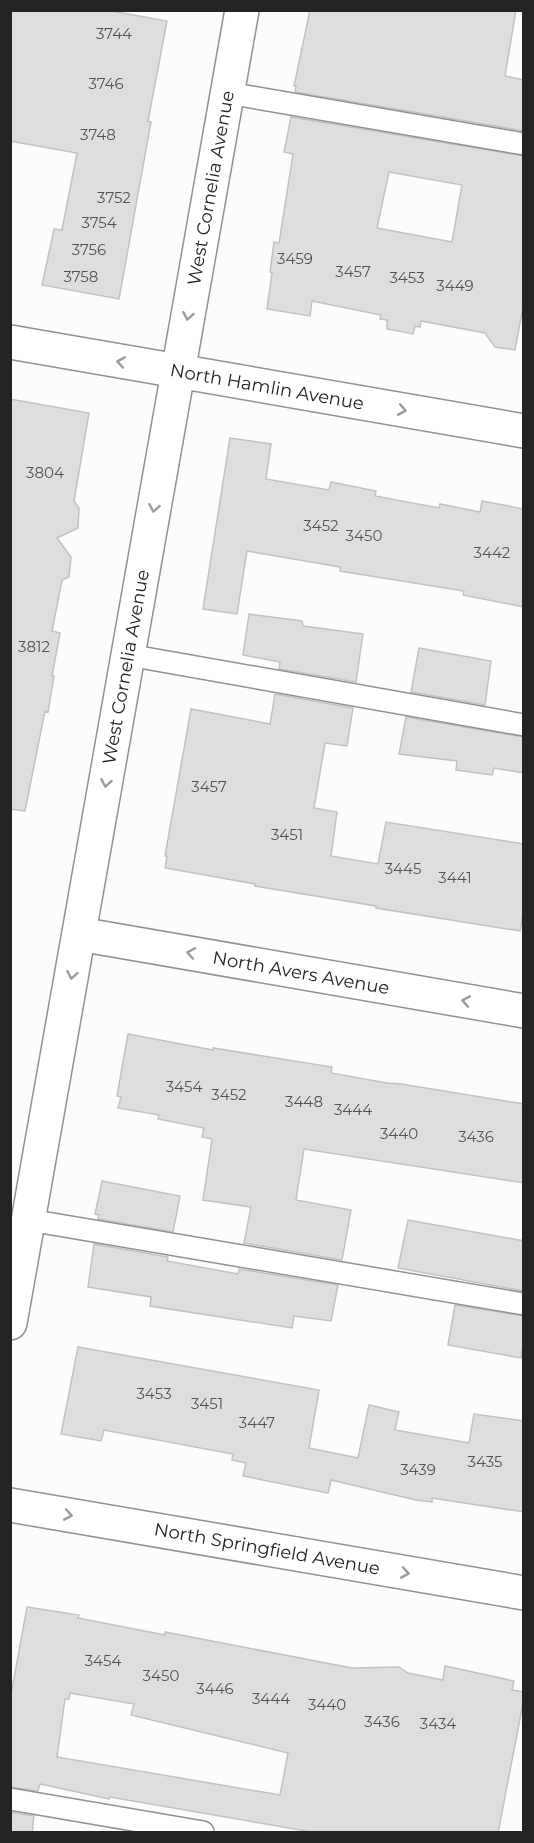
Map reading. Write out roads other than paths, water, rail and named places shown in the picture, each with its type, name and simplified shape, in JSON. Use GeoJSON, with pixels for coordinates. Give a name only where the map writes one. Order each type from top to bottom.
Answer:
{"type":"FeatureCollection","features":[{"type":"Feature","properties":{"kind":"street","name":"West Cornelia Avenue"},"geometry":{"type":"LineString","coordinates":[[10,1323],[243,10]]}},
{"type":"Feature","properties":{"kind":"street","name":"North Hamlin Avenue"},"geometry":{"type":"LineString","coordinates":[[10,342],[524,431]]}},
{"type":"Feature","properties":{"kind":"street","name":"North Avers Avenue"},"geometry":{"type":"LineString","coordinates":[[79,934],[524,1011]]}},
{"type":"Feature","properties":{"kind":"street","name":"North Springfield Avenue"},"geometry":{"type":"LineString","coordinates":[[10,1505],[524,1593]]}},
{"type":"Feature","properties":{"kind":"lane"},"geometry":{"type":"LineString","coordinates":[[228,93],[524,144]]}},
{"type":"Feature","properties":{"kind":"lane"},"geometry":{"type":"LineString","coordinates":[[128,656],[524,725]]}},
{"type":"Feature","properties":{"kind":"lane"},"geometry":{"type":"LineString","coordinates":[[29,1220],[524,1304]]}},
{"type":"Feature","properties":{"kind":"lane"},"geometry":{"type":"LineString","coordinates":[[10,1799],[203,1833]]}}]}
